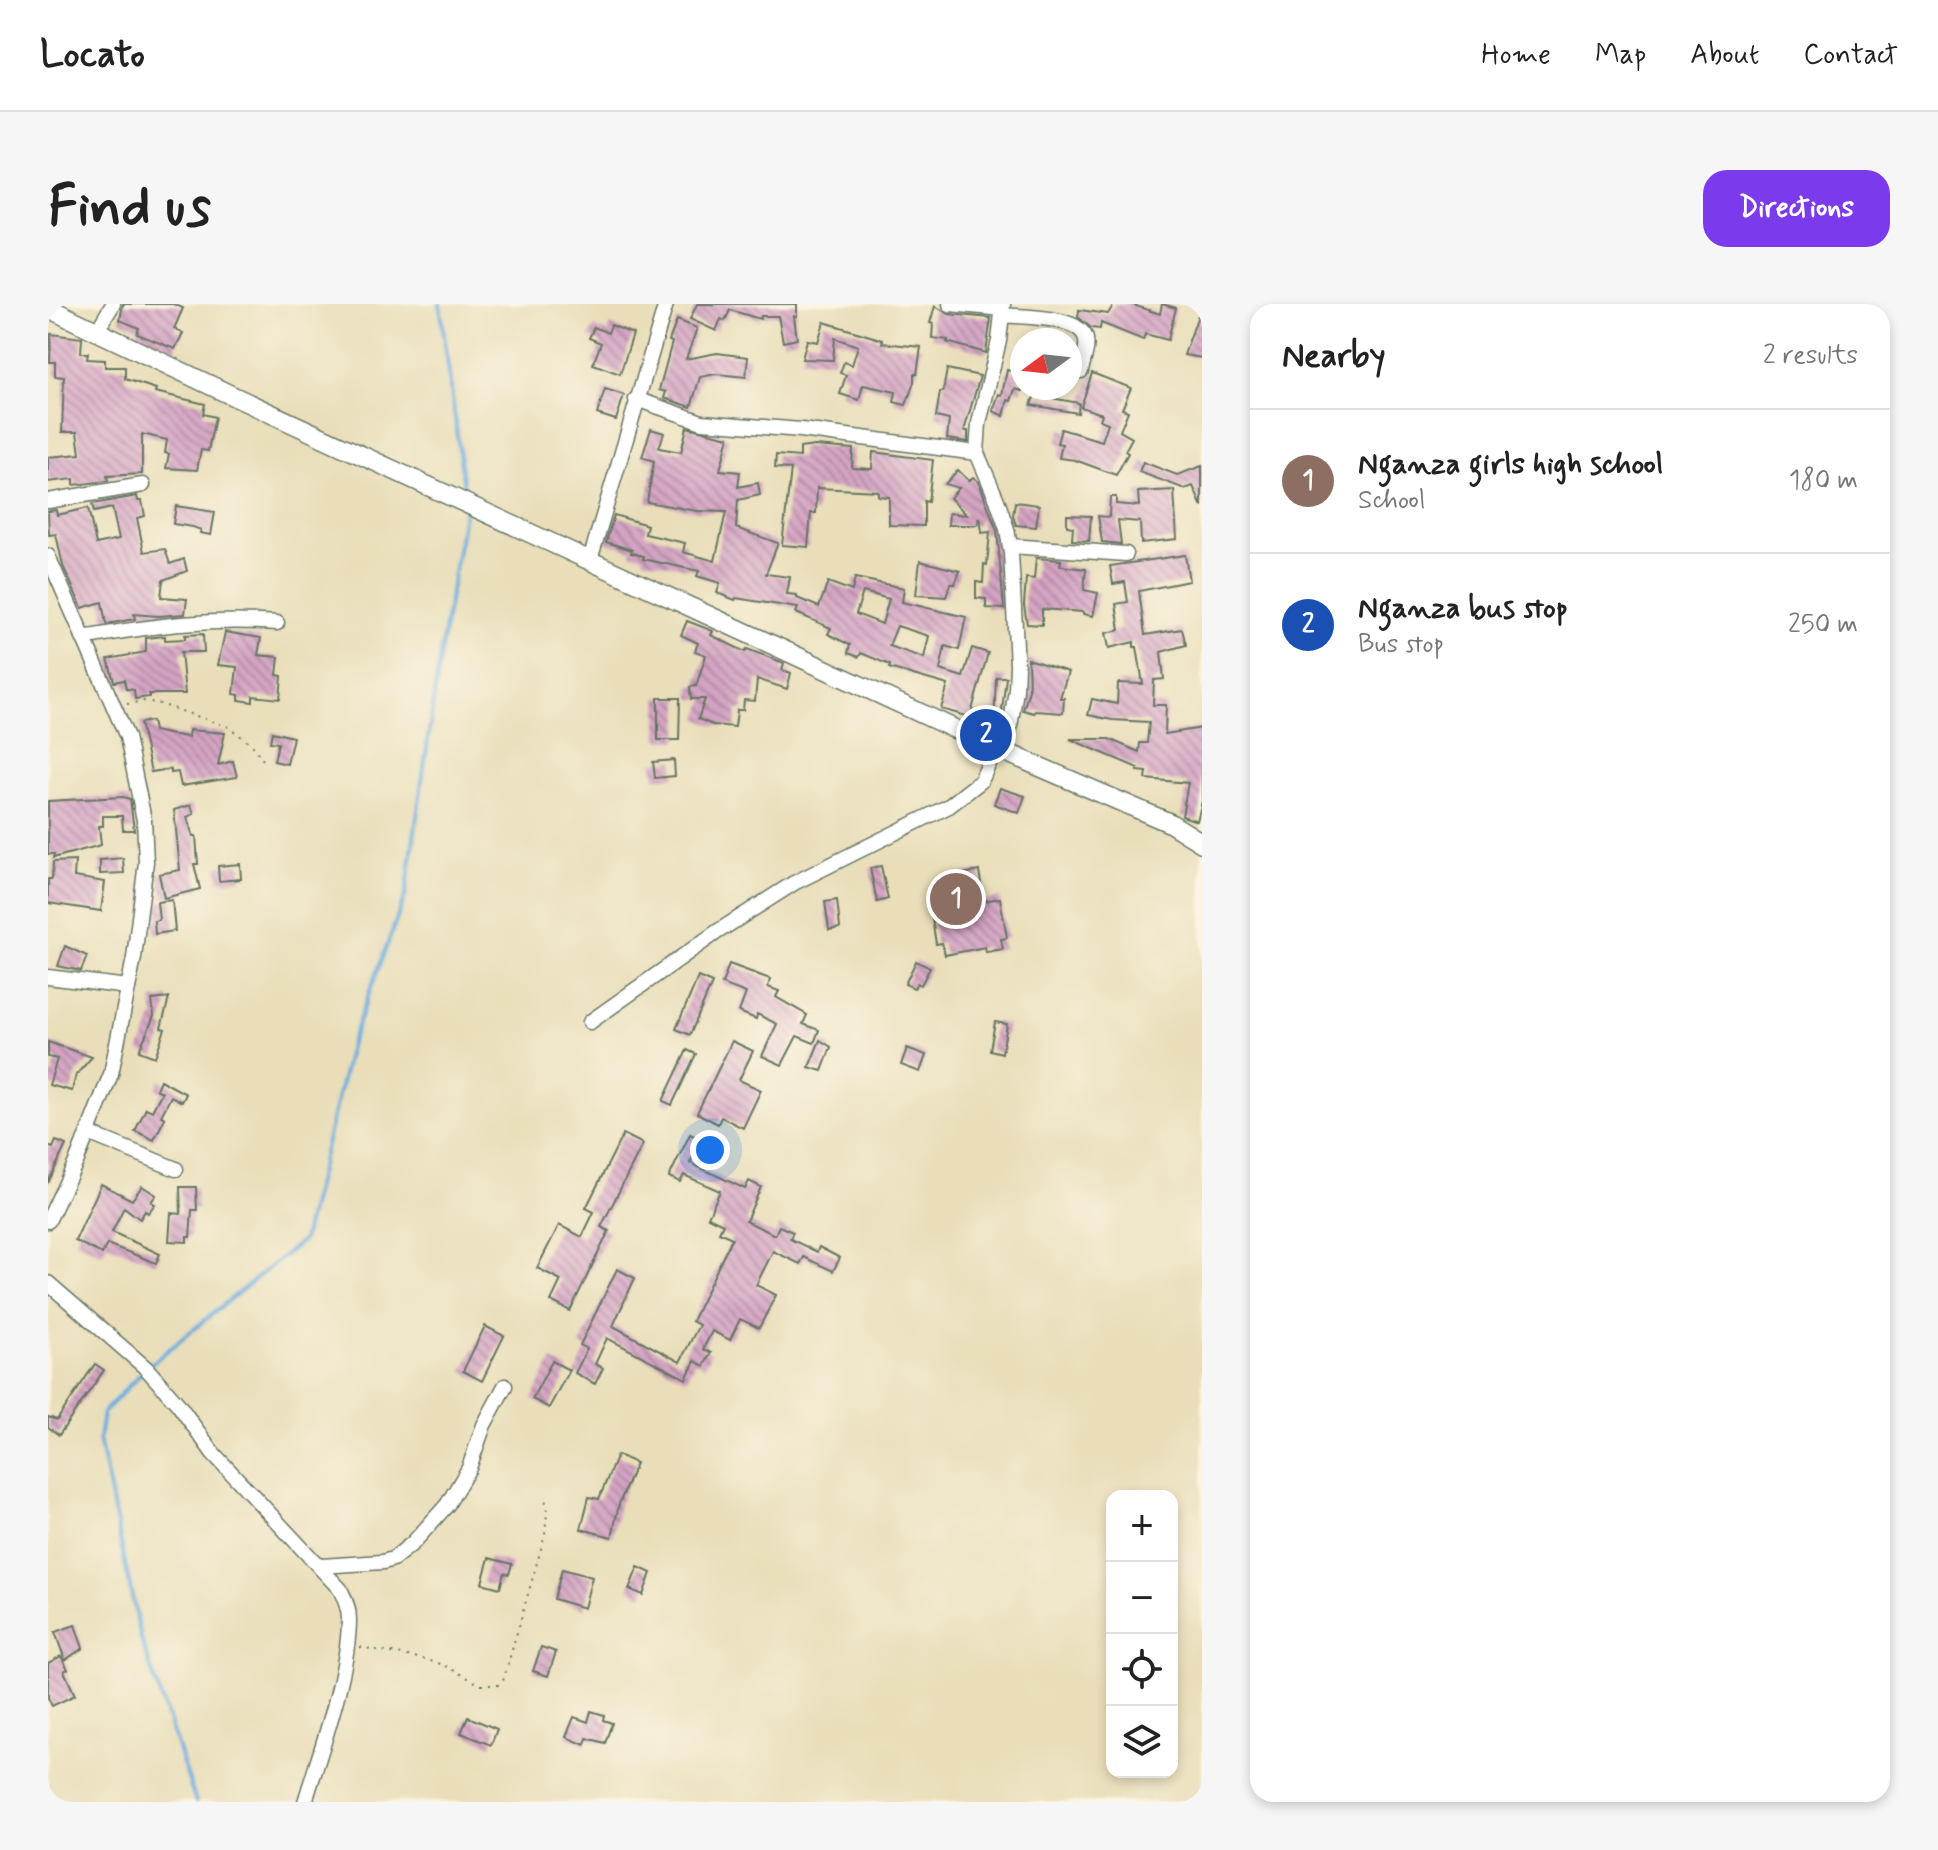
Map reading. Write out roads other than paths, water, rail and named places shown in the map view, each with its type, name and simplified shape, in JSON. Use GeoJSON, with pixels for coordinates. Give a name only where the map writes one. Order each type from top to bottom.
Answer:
{"type":"FeatureCollection","features":[{"type":"Feature","properties":{"kind":"main road"},"geometry":{"type":"LineString","coordinates":[[48,308],[1200,839]]}},
{"type":"Feature","properties":{"kind":"street"},"geometry":{"type":"LineString","coordinates":[[97,331],[113,304]]}},
{"type":"Feature","properties":{"kind":"street"},"geometry":{"type":"LineString","coordinates":[[590,560],[666,304]]}},
{"type":"Feature","properties":{"kind":"street"},"geometry":{"type":"LineString","coordinates":[[950,304],[1002,310],[1069,323],[1077,328]]}},
{"type":"Feature","properties":{"kind":"street"},"geometry":{"type":"LineString","coordinates":[[590,1022],[717,932],[794,883],[949,806],[981,781],[1001,749],[1017,665],[1010,546],[997,500],[977,453],[979,423],[999,341],[1002,310]]}},
{"type":"Feature","properties":{"kind":"street"},"geometry":{"type":"LineString","coordinates":[[1082,332],[1087,343],[1082,366]]}},
{"type":"Feature","properties":{"kind":"street"},"geometry":{"type":"LineString","coordinates":[[636,399],[702,422],[801,430],[977,453]]}},
{"type":"Feature","properties":{"kind":"street"},"geometry":{"type":"LineString","coordinates":[[48,501],[143,485]]}},
{"type":"Feature","properties":{"kind":"street"},"geometry":{"type":"LineString","coordinates":[[1010,546],[1126,554]]}},
{"type":"Feature","properties":{"kind":"street"},"geometry":{"type":"LineString","coordinates":[[48,556],[55,590],[83,638],[127,737],[144,820],[146,862],[128,987],[111,1074],[88,1133],[49,1214]]}},
{"type":"Feature","properties":{"kind":"street"},"geometry":{"type":"LineString","coordinates":[[83,638],[172,623],[222,620],[277,623]]}},
{"type":"Feature","properties":{"kind":"street"},"geometry":{"type":"LineString","coordinates":[[48,977],[128,987]]}},
{"type":"Feature","properties":{"kind":"street"},"geometry":{"type":"LineString","coordinates":[[88,1133],[176,1169]]}},
{"type":"Feature","properties":{"kind":"street"},"geometry":{"type":"LineString","coordinates":[[48,1283],[146,1368],[178,1404],[213,1453],[321,1566],[347,1603],[347,1645],[332,1713],[305,1802]]}},
{"type":"Feature","properties":{"kind":"street"},"geometry":{"type":"LineString","coordinates":[[321,1566],[383,1562],[393,1559],[413,1543],[447,1505],[469,1468],[484,1425],[505,1386]]}},
{"type":"Feature","properties":{"kind":"waterway"},"geometry":{"type":"LineString","coordinates":[[440,304],[465,496]]}},
{"type":"Feature","properties":{"kind":"waterway"},"geometry":{"type":"LineString","coordinates":[[196,1802],[141,1639],[99,1439],[103,1413],[146,1368],[303,1240],[351,1042],[406,894],[440,655],[465,509]]}},
{"type":"Feature","properties":{"kind":"place","name":"Nganza bus stop"},"geometry":{"type":"Point","coordinates":[986,735]}},
{"type":"Feature","properties":{"kind":"place","name":"Nganza girls high school"},"geometry":{"type":"Point","coordinates":[956,899]}}]}
